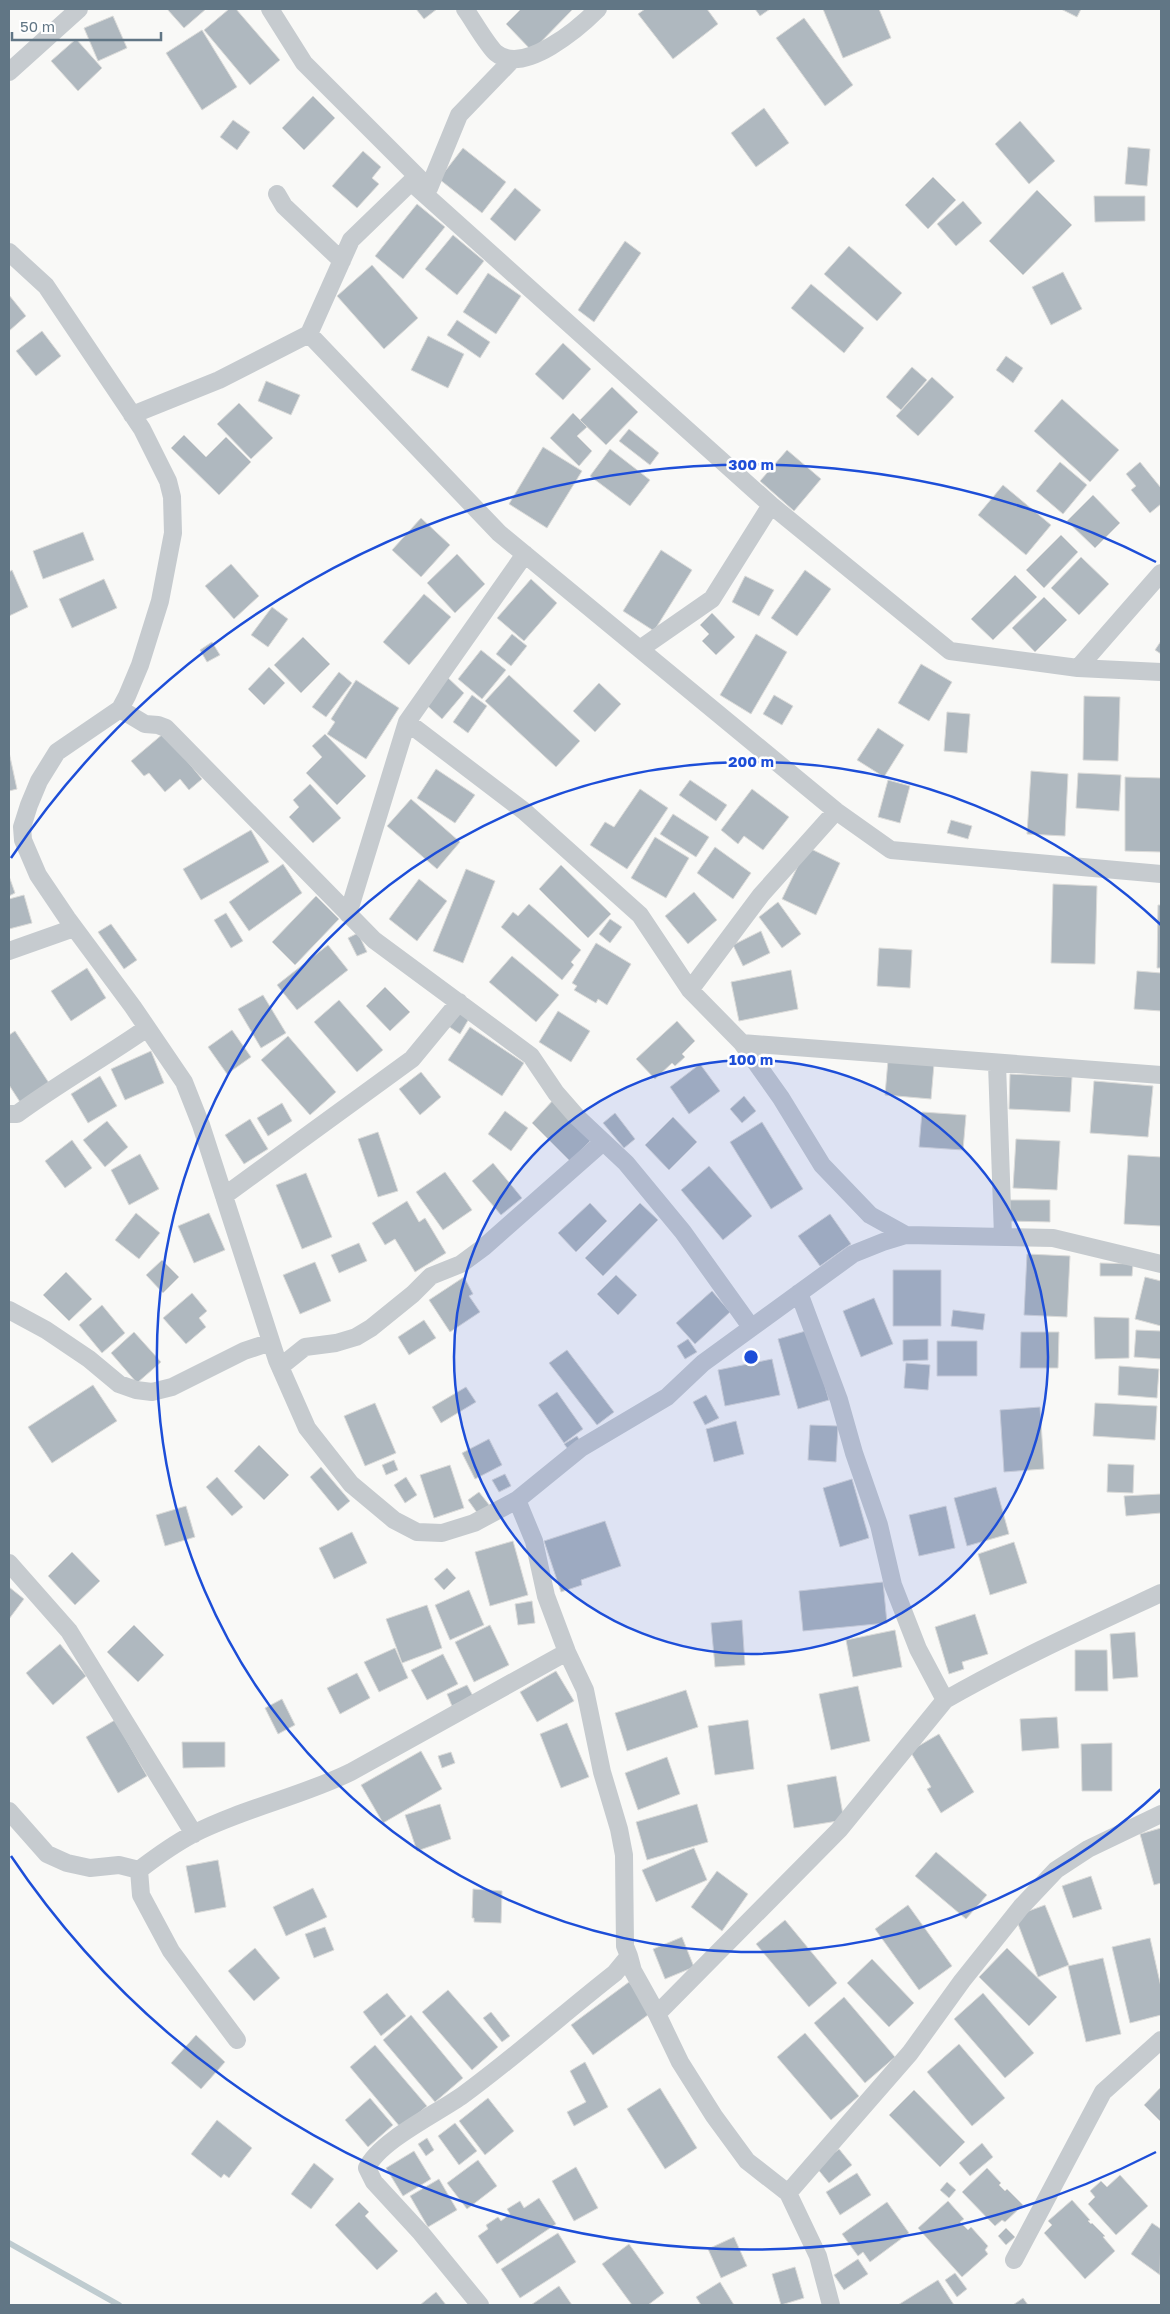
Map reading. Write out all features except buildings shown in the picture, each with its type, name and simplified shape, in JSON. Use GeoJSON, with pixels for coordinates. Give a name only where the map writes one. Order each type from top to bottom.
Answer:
{"type":"FeatureCollection","features":[{"type":"Feature","properties":{"kind":"street"},"geometry":{"type":"LineString","coordinates":[[9,72],[79,9]]}},
{"type":"Feature","properties":{"kind":"street"},"geometry":{"type":"LineString","coordinates":[[270,9],[304,63],[429,188]]}},
{"type":"Feature","properties":{"kind":"street"},"geometry":{"type":"LineString","coordinates":[[465,9],[497,53],[513,59],[532,56],[555,44],[582,25],[598,9]]}},
{"type":"Feature","properties":{"kind":"street"},"geometry":{"type":"LineString","coordinates":[[429,188],[459,115],[513,59]]}},
{"type":"Feature","properties":{"kind":"street"},"geometry":{"type":"LineString","coordinates":[[411,182],[429,188]]}},
{"type":"Feature","properties":{"kind":"street"},"geometry":{"type":"LineString","coordinates":[[132,415],[219,380],[310,334],[351,240],[411,182]]}},
{"type":"Feature","properties":{"kind":"street"},"geometry":{"type":"LineString","coordinates":[[411,182],[771,505],[950,651],[1078,668],[1161,672]]}},
{"type":"Feature","properties":{"kind":"street"},"geometry":{"type":"LineString","coordinates":[[278,194],[284,206],[342,262]]}},
{"type":"Feature","properties":{"kind":"street"},"geometry":{"type":"LineString","coordinates":[[9,252],[46,286],[142,429],[168,481],[172,497],[174,533],[160,601],[140,665],[120,709],[57,752],[39,781],[22,827],[23,840],[38,875],[184,1082],[201,1125],[280,1367],[307,1428],[351,1484],[394,1520],[417,1532],[442,1533],[474,1523],[517,1500],[581,1448],[667,1397],[703,1363],[853,1254],[906,1235],[1053,1238],[1161,1264]]}},
{"type":"Feature","properties":{"kind":"street"},"geometry":{"type":"LineString","coordinates":[[310,334],[499,533],[836,811],[890,850],[1161,874]]}},
{"type":"Feature","properties":{"kind":"street"},"geometry":{"type":"LineString","coordinates":[[640,649],[712,599],[771,505]]}},
{"type":"Feature","properties":{"kind":"street"},"geometry":{"type":"LineString","coordinates":[[348,914],[407,722],[525,554]]}},
{"type":"Feature","properties":{"kind":"street"},"geometry":{"type":"LineString","coordinates":[[1078,668],[1161,573]]}},
{"type":"Feature","properties":{"kind":"street"},"geometry":{"type":"LineString","coordinates":[[120,709],[145,724],[166,728],[374,940],[531,1056],[562,1099],[626,1163],[683,1232],[751,1328]]}},
{"type":"Feature","properties":{"kind":"street"},"geometry":{"type":"LineString","coordinates":[[407,722],[524,811],[640,915],[690,990],[742,1043],[782,1098],[822,1165],[870,1215],[906,1235]]}},
{"type":"Feature","properties":{"kind":"street"},"geometry":{"type":"LineString","coordinates":[[690,990],[761,895],[836,811]]}},
{"type":"Feature","properties":{"kind":"street"},"geometry":{"type":"LineString","coordinates":[[9,951],[74,928]]}},
{"type":"Feature","properties":{"kind":"street"},"geometry":{"type":"LineString","coordinates":[[224,1196],[412,1059],[459,1002]]}},
{"type":"Feature","properties":{"kind":"street"},"geometry":{"type":"LineString","coordinates":[[9,1114],[17,1114],[45,1093],[105,1058],[147,1028]]}},
{"type":"Feature","properties":{"kind":"street"},"geometry":{"type":"LineString","coordinates":[[742,1043],[997,1064],[1161,1075]]}},
{"type":"Feature","properties":{"kind":"street"},"geometry":{"type":"LineString","coordinates":[[997,1064],[1004,1236]]}},
{"type":"Feature","properties":{"kind":"street"},"geometry":{"type":"LineString","coordinates":[[280,1367],[305,1347],[336,1343],[356,1337],[371,1328],[431,1276],[461,1264],[484,1247],[603,1142]]}},
{"type":"Feature","properties":{"kind":"street"},"geometry":{"type":"LineString","coordinates":[[799,1293],[839,1400],[854,1453],[879,1525],[893,1584],[918,1649],[945,1700]]}},
{"type":"Feature","properties":{"kind":"street"},"geometry":{"type":"LineString","coordinates":[[9,1310],[38,1326],[89,1359],[119,1384],[136,1390],[152,1392],[172,1388],[244,1350],[271,1342]]}},
{"type":"Feature","properties":{"kind":"street"},"geometry":{"type":"LineString","coordinates":[[517,1500],[534,1541],[546,1596],[567,1652],[585,1690],[602,1772],[624,1856],[626,1946],[633,1972],[657,2014],[680,2062],[725,2131],[747,2162],[788,2193],[818,2256],[831,2305]]}},
{"type":"Feature","properties":{"kind":"street"},"geometry":{"type":"LineString","coordinates":[[9,1563],[69,1631],[194,1834]]}},
{"type":"Feature","properties":{"kind":"street"},"geometry":{"type":"LineString","coordinates":[[657,2014],[838,1830],[945,1700],[982,1678],[1161,1593]]}},
{"type":"Feature","properties":{"kind":"street"},"geometry":{"type":"LineString","coordinates":[[9,1811],[47,1854],[67,1863],[90,1868],[119,1866],[139,1870],[160,1854],[194,1834],[236,1816],[323,1786],[567,1652]]}},
{"type":"Feature","properties":{"kind":"street"},"geometry":{"type":"LineString","coordinates":[[788,2193],[910,2053],[1020,1907],[1056,1870],[1088,1849],[1161,1814]]}},
{"type":"Feature","properties":{"kind":"street"},"geometry":{"type":"LineString","coordinates":[[139,1870],[141,1895],[171,1951],[237,2040]]}},
{"type":"Feature","properties":{"kind":"street"},"geometry":{"type":"LineString","coordinates":[[480,2305],[421,2233],[374,2182],[367,2168],[372,2158],[384,2147],[463,2095],[615,1973],[629,1956]]}},
{"type":"Feature","properties":{"kind":"street"},"geometry":{"type":"LineString","coordinates":[[1014,2260],[1103,2092],[1161,2040]]}},
{"type":"Feature","properties":{"kind":"waterway"},"geometry":{"type":"LineString","coordinates":[[9,2243],[119,2305]]}}]}
